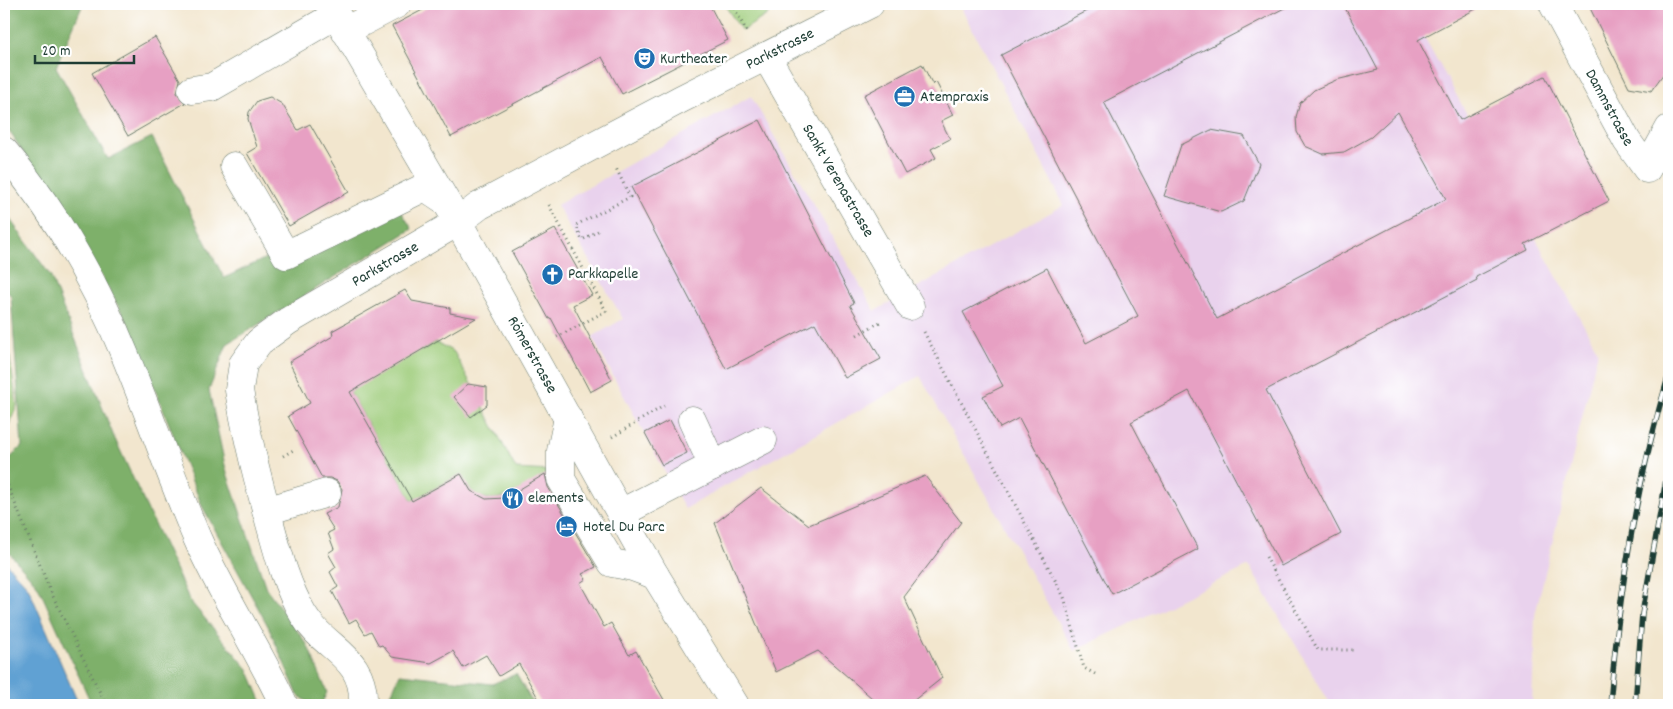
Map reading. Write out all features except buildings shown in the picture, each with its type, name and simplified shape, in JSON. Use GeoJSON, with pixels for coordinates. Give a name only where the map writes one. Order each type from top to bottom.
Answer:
{"type":"FeatureCollection","features":[{"type":"Feature","properties":{"kind":"street"},"geometry":{"type":"LineString","coordinates":[[192,90],[212,87],[337,17],[397,4]]}},
{"type":"Feature","properties":{"kind":"street","name":"Parkstrasse"},"geometry":{"type":"LineString","coordinates":[[363,705],[362,680],[356,668],[304,616],[293,595],[281,563],[266,511],[244,420],[239,390],[239,377],[250,352],[258,342],[288,321],[458,222],[479,206],[758,46],[870,4]]}},
{"type":"Feature","properties":{"kind":"street","name":"Dammstrasse"},"geometry":{"type":"LineString","coordinates":[[1553,4],[1627,141],[1647,169],[1669,128]]}},
{"type":"Feature","properties":{"kind":"street","name":"Römerstrasse"},"geometry":{"type":"LineString","coordinates":[[337,17],[458,222],[655,575],[735,705]]}},
{"type":"Feature","properties":{"kind":"street","name":"Sankt Verenastrasse"},"geometry":{"type":"LineString","coordinates":[[758,46],[910,306]]}},
{"type":"Feature","properties":{"kind":"street"},"geometry":{"type":"LineString","coordinates":[[4,151],[27,178],[48,208],[101,302],[125,354],[170,476],[199,542],[269,672],[284,705]]}},
{"type":"Feature","properties":{"kind":"street"},"geometry":{"type":"LineString","coordinates":[[234,166],[286,255],[425,187],[443,199]]}},
{"type":"Feature","properties":{"kind":"street"},"geometry":{"type":"LineString","coordinates":[[568,418],[561,451],[561,479],[612,564],[633,567],[655,575]]}},
{"type":"Feature","properties":{"kind":"street"},"geometry":{"type":"LineString","coordinates":[[692,420],[713,466]]}},
{"type":"Feature","properties":{"kind":"street"},"geometry":{"type":"LineString","coordinates":[[621,513],[763,440]]}},
{"type":"Feature","properties":{"kind":"street"},"geometry":{"type":"LineString","coordinates":[[266,511],[327,493]]}},
{"type":"Feature","properties":{"kind":"path"},"geometry":{"type":"LineString","coordinates":[[732,4],[758,46]]}},
{"type":"Feature","properties":{"kind":"path"},"geometry":{"type":"LineString","coordinates":[[598,231],[582,240],[576,225],[630,197],[615,166]]}},
{"type":"Feature","properties":{"kind":"path"},"geometry":{"type":"LineString","coordinates":[[547,202],[606,311],[553,338]]}},
{"type":"Feature","properties":{"kind":"path"},"geometry":{"type":"LineString","coordinates":[[910,306],[1064,597],[1084,668],[1095,674]]}},
{"type":"Feature","properties":{"kind":"path"},"geometry":{"type":"LineString","coordinates":[[857,335],[865,330]]}},
{"type":"Feature","properties":{"kind":"path"},"geometry":{"type":"LineString","coordinates":[[607,440],[650,415]]}},
{"type":"Feature","properties":{"kind":"path"},"geometry":{"type":"LineString","coordinates":[[4,476],[50,590],[106,705]]}},
{"type":"Feature","properties":{"kind":"path"},"geometry":{"type":"LineString","coordinates":[[1266,558],[1318,650],[1355,650]]}},
{"type":"Feature","properties":{"kind":"shaded area"},"geometry":{"type":"Polygon","coordinates":[[[959,4],[1406,4],[1598,351],[1535,615],[1532,705],[1331,705],[1249,566],[1074,651],[920,376],[685,509],[592,337],[623,319],[557,205],[751,96],[875,311],[1064,205],[959,4]]]}},
{"type":"Feature","properties":{"kind":"green space"},"geometry":{"type":"Polygon","coordinates":[[[4,4],[83,4],[56,67],[108,159],[152,137],[224,278],[393,198],[412,229],[227,344],[209,390],[226,470],[266,588],[307,644],[327,692],[321,705],[312,705],[298,695],[268,626],[202,506],[129,325],[71,224],[11,134],[4,128],[4,4]]]}},
{"type":"Feature","properties":{"kind":"green space"},"geometry":{"type":"Polygon","coordinates":[[[724,4],[784,4],[742,31],[724,4]]]}},
{"type":"Feature","properties":{"kind":"green space"},"geometry":{"type":"Polygon","coordinates":[[[4,211],[50,275],[114,437],[190,601],[248,669],[263,705],[92,705],[38,586],[4,547],[4,464],[22,446],[11,296],[4,287],[4,211]]]}},
{"type":"Feature","properties":{"kind":"green space"},"geometry":{"type":"Polygon","coordinates":[[[4,318],[17,406],[4,436],[4,318]]]}},
{"type":"Feature","properties":{"kind":"green space"},"geometry":{"type":"Polygon","coordinates":[[[436,342],[454,352],[516,469],[551,471],[523,489],[501,498],[490,499],[480,497],[471,490],[461,474],[412,501],[350,392],[417,347],[421,351],[436,342]]]}},
{"type":"Feature","properties":{"kind":"green space"},"geometry":{"type":"Polygon","coordinates":[[[400,674],[492,684],[516,674],[534,705],[386,705],[400,674]]]}},
{"type":"Feature","properties":{"kind":"water"},"geometry":{"type":"Polygon","coordinates":[[[4,561],[28,587],[79,705],[4,705],[4,561]]]}},
{"type":"Feature","properties":{"kind":"railway"},"geometry":{"type":"LineString","coordinates":[[1610,705],[1618,621],[1630,538],[1647,456],[1669,374]]}},
{"type":"Feature","properties":{"kind":"railway"},"geometry":{"type":"LineString","coordinates":[[1635,705],[1642,614],[1669,463]]}},
{"type":"Feature","properties":{"kind":"place","name":"Kurtheater"},"geometry":{"type":"Point","coordinates":[644,59]}},
{"type":"Feature","properties":{"kind":"place","name":"Atempraxis"},"geometry":{"type":"Point","coordinates":[904,97]}},
{"type":"Feature","properties":{"kind":"place","name":"Parkkapelle"},"geometry":{"type":"Point","coordinates":[552,274]}},
{"type":"Feature","properties":{"kind":"place","name":"elements"},"geometry":{"type":"Point","coordinates":[512,498]}},
{"type":"Feature","properties":{"kind":"place","name":"Hotel Du Parc"},"geometry":{"type":"Point","coordinates":[567,527]}}]}
